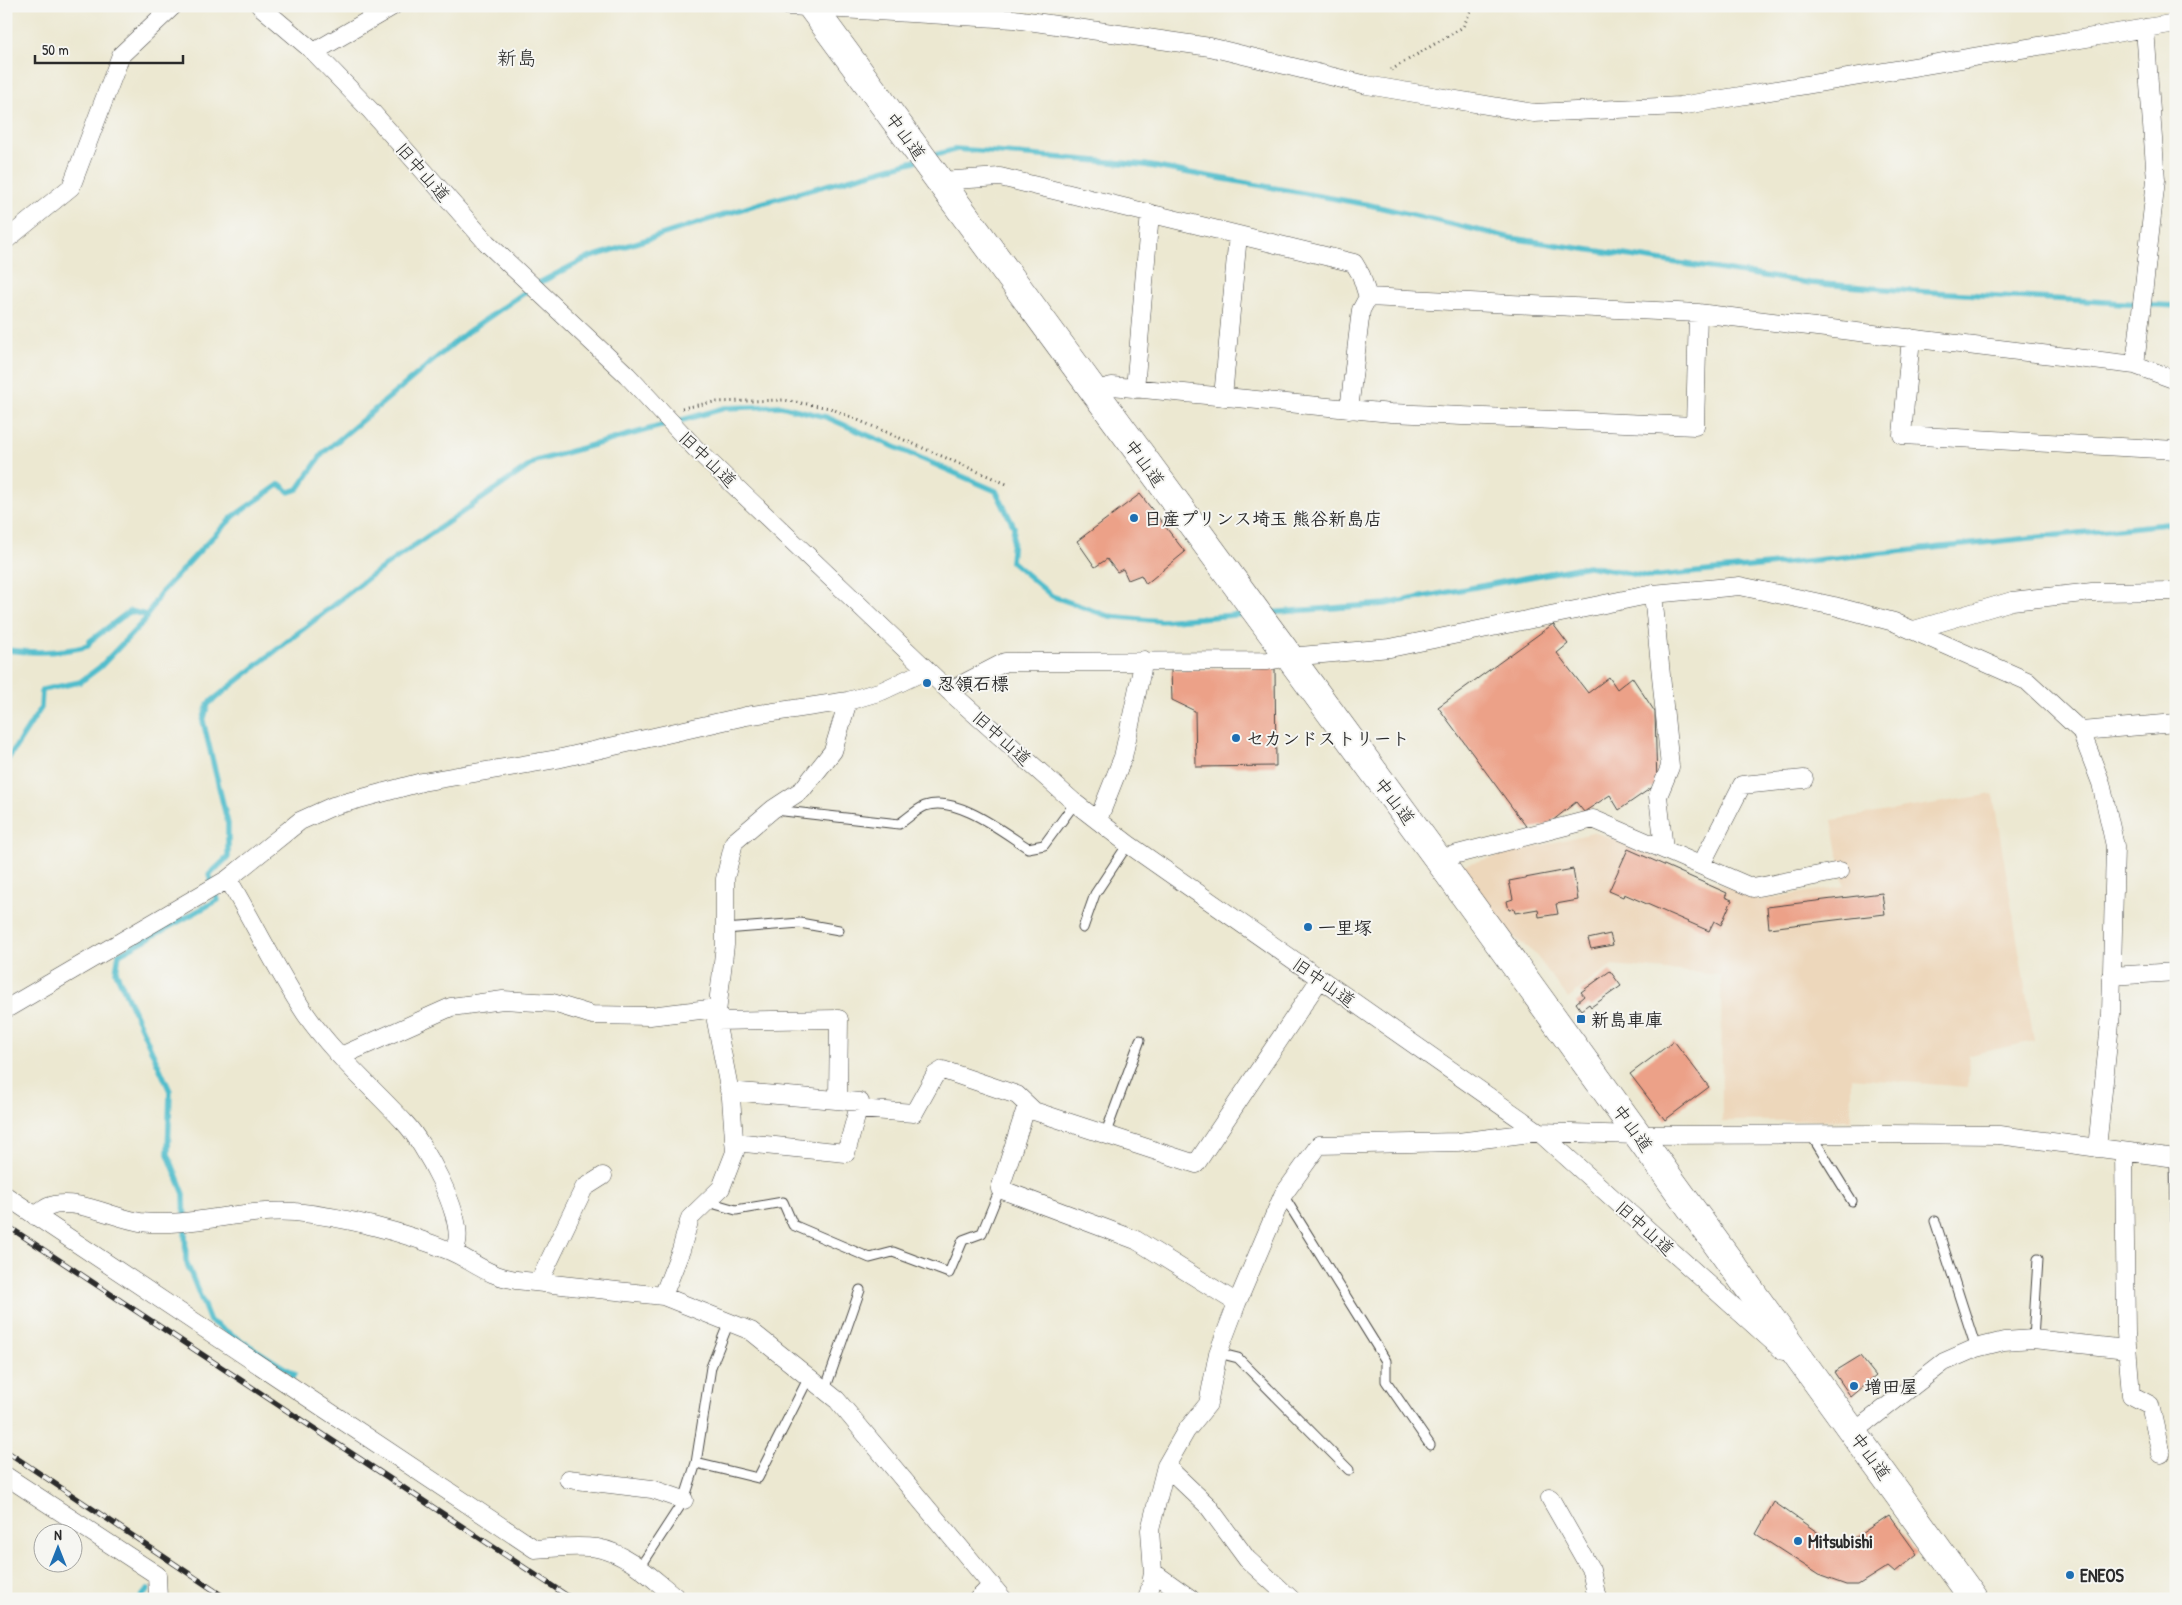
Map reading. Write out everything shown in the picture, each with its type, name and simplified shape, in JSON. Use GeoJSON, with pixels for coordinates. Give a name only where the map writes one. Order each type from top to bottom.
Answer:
{"type":"FeatureCollection","features":[{"type":"Feature","properties":{"kind":"highway","name":"中山道"},"geometry":{"type":"LineString","coordinates":[[804,7],[936,176],[1438,859],[1974,1599]]}},
{"type":"Feature","properties":{"kind":"street"},"geometry":{"type":"LineString","coordinates":[[6,240],[71,187],[121,54],[173,6]]}},
{"type":"Feature","properties":{"kind":"street","name":"旧中山道"},"geometry":{"type":"LineString","coordinates":[[260,6],[314,52],[371,111],[487,243],[627,375],[681,433],[949,691],[1074,803],[1128,844],[1539,1132],[1819,1383]]}},
{"type":"Feature","properties":{"kind":"street"},"geometry":{"type":"LineString","coordinates":[[314,52],[393,6]]}},
{"type":"Feature","properties":{"kind":"street"},"geometry":{"type":"LineString","coordinates":[[804,7],[1014,19],[1210,47],[1366,85],[1534,113],[1680,106],[2176,23]]}},
{"type":"Feature","properties":{"kind":"street"},"geometry":{"type":"LineString","coordinates":[[2135,365],[2156,180],[2145,28]]}},
{"type":"Feature","properties":{"kind":"street"},"geometry":{"type":"LineString","coordinates":[[936,176],[1000,177],[1354,263],[1361,275],[1368,297],[1361,310],[1348,410]]}},
{"type":"Feature","properties":{"kind":"street"},"geometry":{"type":"LineString","coordinates":[[1134,389],[1150,213]]}},
{"type":"Feature","properties":{"kind":"street"},"geometry":{"type":"LineString","coordinates":[[1223,397],[1238,235]]}},
{"type":"Feature","properties":{"kind":"street"},"geometry":{"type":"LineString","coordinates":[[1368,297],[1698,313],[2135,365],[2176,380]]}},
{"type":"Feature","properties":{"kind":"street"},"geometry":{"type":"LineString","coordinates":[[1093,391],[1112,386],[1348,410],[1695,426],[1698,313]]}},
{"type":"Feature","properties":{"kind":"street"},"geometry":{"type":"LineString","coordinates":[[1911,338],[1902,435],[2176,450]]}},
{"type":"Feature","properties":{"kind":"street"},"geometry":{"type":"LineString","coordinates":[[949,691],[1005,662],[1268,661],[1288,657],[1390,648],[1653,594],[1740,586],[1834,606],[1914,630],[2027,681],[2080,731],[2101,783],[2115,846],[2111,1014],[2097,1148]]}},
{"type":"Feature","properties":{"kind":"street"},"geometry":{"type":"LineString","coordinates":[[1914,630],[2012,601],[2092,592],[2176,591]]}},
{"type":"Feature","properties":{"kind":"street"},"geometry":{"type":"LineString","coordinates":[[1653,594],[1670,767],[1658,796],[1664,849]]}},
{"type":"Feature","properties":{"kind":"street"},"geometry":{"type":"LineString","coordinates":[[1098,820],[1123,757],[1144,660]]}},
{"type":"Feature","properties":{"kind":"street"},"geometry":{"type":"LineString","coordinates":[[6,1009],[227,879],[300,820],[333,806],[422,782],[557,758],[746,716],[848,701],[882,691],[927,670]]}},
{"type":"Feature","properties":{"kind":"street"},"geometry":{"type":"LineString","coordinates":[[663,1296],[681,1250],[690,1218],[721,1188],[735,1152],[729,1091],[717,1015],[725,929],[725,879],[734,842],[773,809],[802,790],[833,751],[848,701]]}},
{"type":"Feature","properties":{"kind":"street"},"geometry":{"type":"LineString","coordinates":[[2080,731],[2176,723]]}},
{"type":"Feature","properties":{"kind":"street"},"geometry":{"type":"LineString","coordinates":[[1701,865],[1742,785],[1804,779]]}},
{"type":"Feature","properties":{"kind":"street"},"geometry":{"type":"LineString","coordinates":[[1438,859],[1593,819],[1753,888],[1840,871]]}},
{"type":"Feature","properties":{"kind":"street"},"geometry":{"type":"LineString","coordinates":[[227,879],[306,1014],[374,1093],[406,1124],[425,1151],[449,1198],[457,1227],[457,1242],[453,1252]]}},
{"type":"Feature","properties":{"kind":"street"},"geometry":{"type":"LineString","coordinates":[[2112,976],[2176,972]]}},
{"type":"Feature","properties":{"kind":"street"},"geometry":{"type":"LineString","coordinates":[[858,1109],[914,1113],[935,1075],[942,1070],[1017,1095],[1034,1110],[1196,1164],[1320,979]]}},
{"type":"Feature","properties":{"kind":"street"},"geometry":{"type":"LineString","coordinates":[[342,1056],[451,1007],[503,1000],[553,1002],[592,1015],[717,1015],[839,1019],[838,1098]]}},
{"type":"Feature","properties":{"kind":"street"},"geometry":{"type":"LineString","coordinates":[[729,1091],[838,1098],[860,1102],[846,1153],[734,1142]]}},
{"type":"Feature","properties":{"kind":"street"},"geometry":{"type":"LineString","coordinates":[[1034,1110],[1025,1111],[1000,1189],[1136,1240],[1237,1303]]}},
{"type":"Feature","properties":{"kind":"street"},"geometry":{"type":"LineString","coordinates":[[1147,1599],[1152,1586],[1150,1530],[1166,1466],[1186,1431],[1208,1404],[1218,1353],[1283,1195],[1319,1145],[1458,1142],[1539,1132],[1637,1135],[1810,1133],[1999,1135],[2175,1158]]}},
{"type":"Feature","properties":{"kind":"street"},"geometry":{"type":"LineString","coordinates":[[2124,1152],[2127,1349],[2130,1395],[2150,1405],[2161,1454]]}},
{"type":"Feature","properties":{"kind":"street"},"geometry":{"type":"LineString","coordinates":[[539,1282],[584,1188],[603,1176]]}},
{"type":"Feature","properties":{"kind":"street"},"geometry":{"type":"LineString","coordinates":[[6,1196],[535,1549],[599,1548],[631,1562],[678,1599]]}},
{"type":"Feature","properties":{"kind":"street"},"geometry":{"type":"LineString","coordinates":[[35,1216],[48,1207],[61,1204],[96,1210],[120,1218],[141,1222],[195,1221],[279,1212],[309,1214],[398,1232],[453,1252],[493,1274],[516,1280],[663,1296],[729,1322],[751,1331],[837,1400],[1003,1599]]}},
{"type":"Feature","properties":{"kind":"street"},"geometry":{"type":"LineString","coordinates":[[1854,1432],[1944,1362],[1976,1348],[2004,1341],[2033,1338],[2127,1349]]}},
{"type":"Feature","properties":{"kind":"street"},"geometry":{"type":"LineString","coordinates":[[1166,1466],[1208,1506],[1247,1559],[1291,1599]]}},
{"type":"Feature","properties":{"kind":"street"},"geometry":{"type":"LineString","coordinates":[[6,1476],[157,1575],[158,1599]]}},
{"type":"Feature","properties":{"kind":"street"},"geometry":{"type":"LineString","coordinates":[[568,1479],[652,1489],[684,1500]]}},
{"type":"Feature","properties":{"kind":"street"},"geometry":{"type":"LineString","coordinates":[[1550,1498],[1591,1570],[1597,1599]]}},
{"type":"Feature","properties":{"kind":"street"},"geometry":{"type":"LineString","coordinates":[[1152,1572],[1191,1599]]}},
{"type":"Feature","properties":{"kind":"street"},"geometry":{"type":"LineString","coordinates":[[978,1599],[992,1585]]}},
{"type":"Feature","properties":{"kind":"lane"},"geometry":{"type":"LineString","coordinates":[[773,809],[899,824],[925,806],[953,805],[986,821],[1028,848],[1044,845],[1074,803]]}},
{"type":"Feature","properties":{"kind":"lane"},"geometry":{"type":"LineString","coordinates":[[1084,928],[1095,894],[1128,844]]}},
{"type":"Feature","properties":{"kind":"lane"},"geometry":{"type":"LineString","coordinates":[[725,929],[800,923],[838,930]]}},
{"type":"Feature","properties":{"kind":"lane"},"geometry":{"type":"LineString","coordinates":[[1105,1135],[1140,1040]]}},
{"type":"Feature","properties":{"kind":"lane"},"geometry":{"type":"LineString","coordinates":[[1810,1133],[1852,1200]]}},
{"type":"Feature","properties":{"kind":"lane"},"geometry":{"type":"LineString","coordinates":[[2175,1158],[2176,1233]]}},
{"type":"Feature","properties":{"kind":"lane"},"geometry":{"type":"LineString","coordinates":[[708,1202],[736,1210],[783,1202],[793,1225],[844,1247],[870,1258],[893,1252],[949,1273],[963,1240],[982,1233],[1000,1189]]}},
{"type":"Feature","properties":{"kind":"lane"},"geometry":{"type":"LineString","coordinates":[[1283,1195],[1386,1361],[1386,1381],[1430,1445]]}},
{"type":"Feature","properties":{"kind":"lane"},"geometry":{"type":"LineString","coordinates":[[1935,1221],[1976,1348]]}},
{"type":"Feature","properties":{"kind":"lane"},"geometry":{"type":"LineString","coordinates":[[2033,1338],[2038,1259]]}},
{"type":"Feature","properties":{"kind":"lane"},"geometry":{"type":"LineString","coordinates":[[825,1390],[860,1290]]}},
{"type":"Feature","properties":{"kind":"lane"},"geometry":{"type":"LineString","coordinates":[[639,1569],[684,1500],[696,1464],[711,1367],[729,1322]]}},
{"type":"Feature","properties":{"kind":"lane"},"geometry":{"type":"LineString","coordinates":[[1218,1353],[1238,1358],[1349,1470]]}},
{"type":"Feature","properties":{"kind":"lane"},"geometry":{"type":"LineString","coordinates":[[696,1464],[758,1478],[809,1377]]}},
{"type":"Feature","properties":{"kind":"path"},"geometry":{"type":"LineString","coordinates":[[1366,85],[1463,27],[1473,6]]}},
{"type":"Feature","properties":{"kind":"path"},"geometry":{"type":"LineString","coordinates":[[662,412],[722,402],[784,400],[830,408],[1009,484]]}},
{"type":"Feature","properties":{"kind":"shaded area"},"geometry":{"type":"Polygon","coordinates":[[[1993,794],[2034,1041],[1969,1055],[1968,1087],[1851,1078],[1851,1120],[1722,1121],[1721,975],[1612,965],[1568,998],[1535,954],[1506,931],[1462,865],[1596,832],[1758,900],[1844,886],[1832,820],[1993,794]]]}},
{"type":"Feature","properties":{"kind":"building","name":"日産プリンス埼玉 熊谷新島店"},"geometry":{"type":"Polygon","coordinates":[[[1140,494],[1185,552],[1146,584],[1141,575],[1128,580],[1123,569],[1117,572],[1107,559],[1095,567],[1077,541],[1140,494]]]}},
{"type":"Feature","properties":{"kind":"building"},"geometry":{"type":"Polygon","coordinates":[[[1553,624],[1568,644],[1557,653],[1588,693],[1609,677],[1617,689],[1632,677],[1655,712],[1657,784],[1619,810],[1610,795],[1584,812],[1576,802],[1547,825],[1528,829],[1438,707],[1553,624]]]}},
{"type":"Feature","properties":{"kind":"building","name":"セカンドストリート"},"geometry":{"type":"Polygon","coordinates":[[[1275,668],[1276,766],[1196,767],[1195,711],[1172,700],[1171,670],[1275,668]]]}},
{"type":"Feature","properties":{"kind":"building"},"geometry":{"type":"Polygon","coordinates":[[[1628,849],[1727,893],[1725,897],[1732,900],[1721,925],[1714,921],[1709,931],[1624,894],[1623,897],[1609,891],[1628,849]]]}},
{"type":"Feature","properties":{"kind":"building"},"geometry":{"type":"Polygon","coordinates":[[[1573,869],[1578,900],[1556,904],[1558,914],[1539,917],[1538,909],[1515,913],[1514,909],[1509,910],[1507,901],[1513,899],[1509,881],[1573,869]]]}},
{"type":"Feature","properties":{"kind":"building"},"geometry":{"type":"Polygon","coordinates":[[[1882,893],[1885,914],[1769,928],[1767,907],[1882,893]]]}},
{"type":"Feature","properties":{"kind":"building"},"geometry":{"type":"Polygon","coordinates":[[[1610,934],[1613,945],[1591,949],[1588,939],[1610,934]]]}},
{"type":"Feature","properties":{"kind":"building"},"geometry":{"type":"Polygon","coordinates":[[[1610,971],[1621,986],[1591,1007],[1589,1004],[1581,1010],[1576,1003],[1584,996],[1581,992],[1610,971]]]}},
{"type":"Feature","properties":{"kind":"building"},"geometry":{"type":"Polygon","coordinates":[[[1674,1041],[1709,1087],[1665,1120],[1630,1074],[1674,1041]]]}},
{"type":"Feature","properties":{"kind":"building","name":"増田屋"},"geometry":{"type":"Polygon","coordinates":[[[1860,1356],[1876,1376],[1851,1397],[1834,1372],[1860,1356]]]}},
{"type":"Feature","properties":{"kind":"building","name":"Mitsubishi"},"geometry":{"type":"Polygon","coordinates":[[[1774,1502],[1840,1548],[1889,1515],[1917,1554],[1895,1572],[1888,1566],[1858,1585],[1846,1585],[1821,1576],[1756,1534],[1774,1502]]]}},
{"type":"Feature","properties":{"kind":"waterway"},"geometry":{"type":"LineString","coordinates":[[931,156],[957,149],[1145,165],[1370,205],[1511,238],[1810,283],[1912,291],[2176,306]]}},
{"type":"Feature","properties":{"kind":"waterway"},"geometry":{"type":"LineString","coordinates":[[6,762],[41,708],[42,690],[80,682],[100,667],[144,621],[159,595],[234,516],[280,484],[289,492],[298,489],[323,453],[466,333],[537,284],[585,259],[758,204],[915,161]]}},
{"type":"Feature","properties":{"kind":"waterway"},"geometry":{"type":"LineString","coordinates":[[291,1379],[294,1374],[210,1321],[186,1261],[184,1194],[168,1154],[170,1091],[116,972],[119,954],[218,900],[209,875],[228,857],[228,824],[203,721],[208,704],[369,577],[536,461],[725,408],[781,406],[826,417],[996,491],[1014,527],[1011,561],[1052,596],[1108,616],[1161,621],[1247,614]]}},
{"type":"Feature","properties":{"kind":"waterway"},"geometry":{"type":"LineString","coordinates":[[1266,613],[1385,604],[1588,566],[1650,577],[2176,523]]}},
{"type":"Feature","properties":{"kind":"waterway"},"geometry":{"type":"LineString","coordinates":[[6,650],[47,652],[88,646],[90,641],[130,611],[146,615]]}},
{"type":"Feature","properties":{"kind":"waterway"},"geometry":{"type":"LineString","coordinates":[[140,1599],[148,1589]]}},
{"type":"Feature","properties":{"kind":"railway"},"geometry":{"type":"LineString","coordinates":[[6,1225],[572,1599]]}},
{"type":"Feature","properties":{"kind":"railway"},"geometry":{"type":"LineString","coordinates":[[6,1451],[227,1599]]}},
{"type":"Feature","properties":{"kind":"place","name":"日産プリンス埼玉 熊谷新島店"},"geometry":{"type":"Point","coordinates":[1134,518]}},
{"type":"Feature","properties":{"kind":"place","name":"忍領石標"},"geometry":{"type":"Point","coordinates":[927,683]}},
{"type":"Feature","properties":{"kind":"place","name":"セカンドストリート"},"geometry":{"type":"Point","coordinates":[1236,738]}},
{"type":"Feature","properties":{"kind":"place","name":"一里塚"},"geometry":{"type":"Point","coordinates":[1308,927]}},
{"type":"Feature","properties":{"kind":"place","name":"新島車庫"},"geometry":{"type":"Point","coordinates":[1581,1019]}},
{"type":"Feature","properties":{"kind":"place","name":"増田屋"},"geometry":{"type":"Point","coordinates":[1854,1386]}},
{"type":"Feature","properties":{"kind":"place","name":"Mitsubishi"},"geometry":{"type":"Point","coordinates":[1798,1541]}},
{"type":"Feature","properties":{"kind":"place","name":"ENEOS"},"geometry":{"type":"Point","coordinates":[2070,1575]}},
{"type":"Feature","properties":{"kind":"district","name":"新島"},"geometry":{"type":"Point","coordinates":[517,57]}}]}
